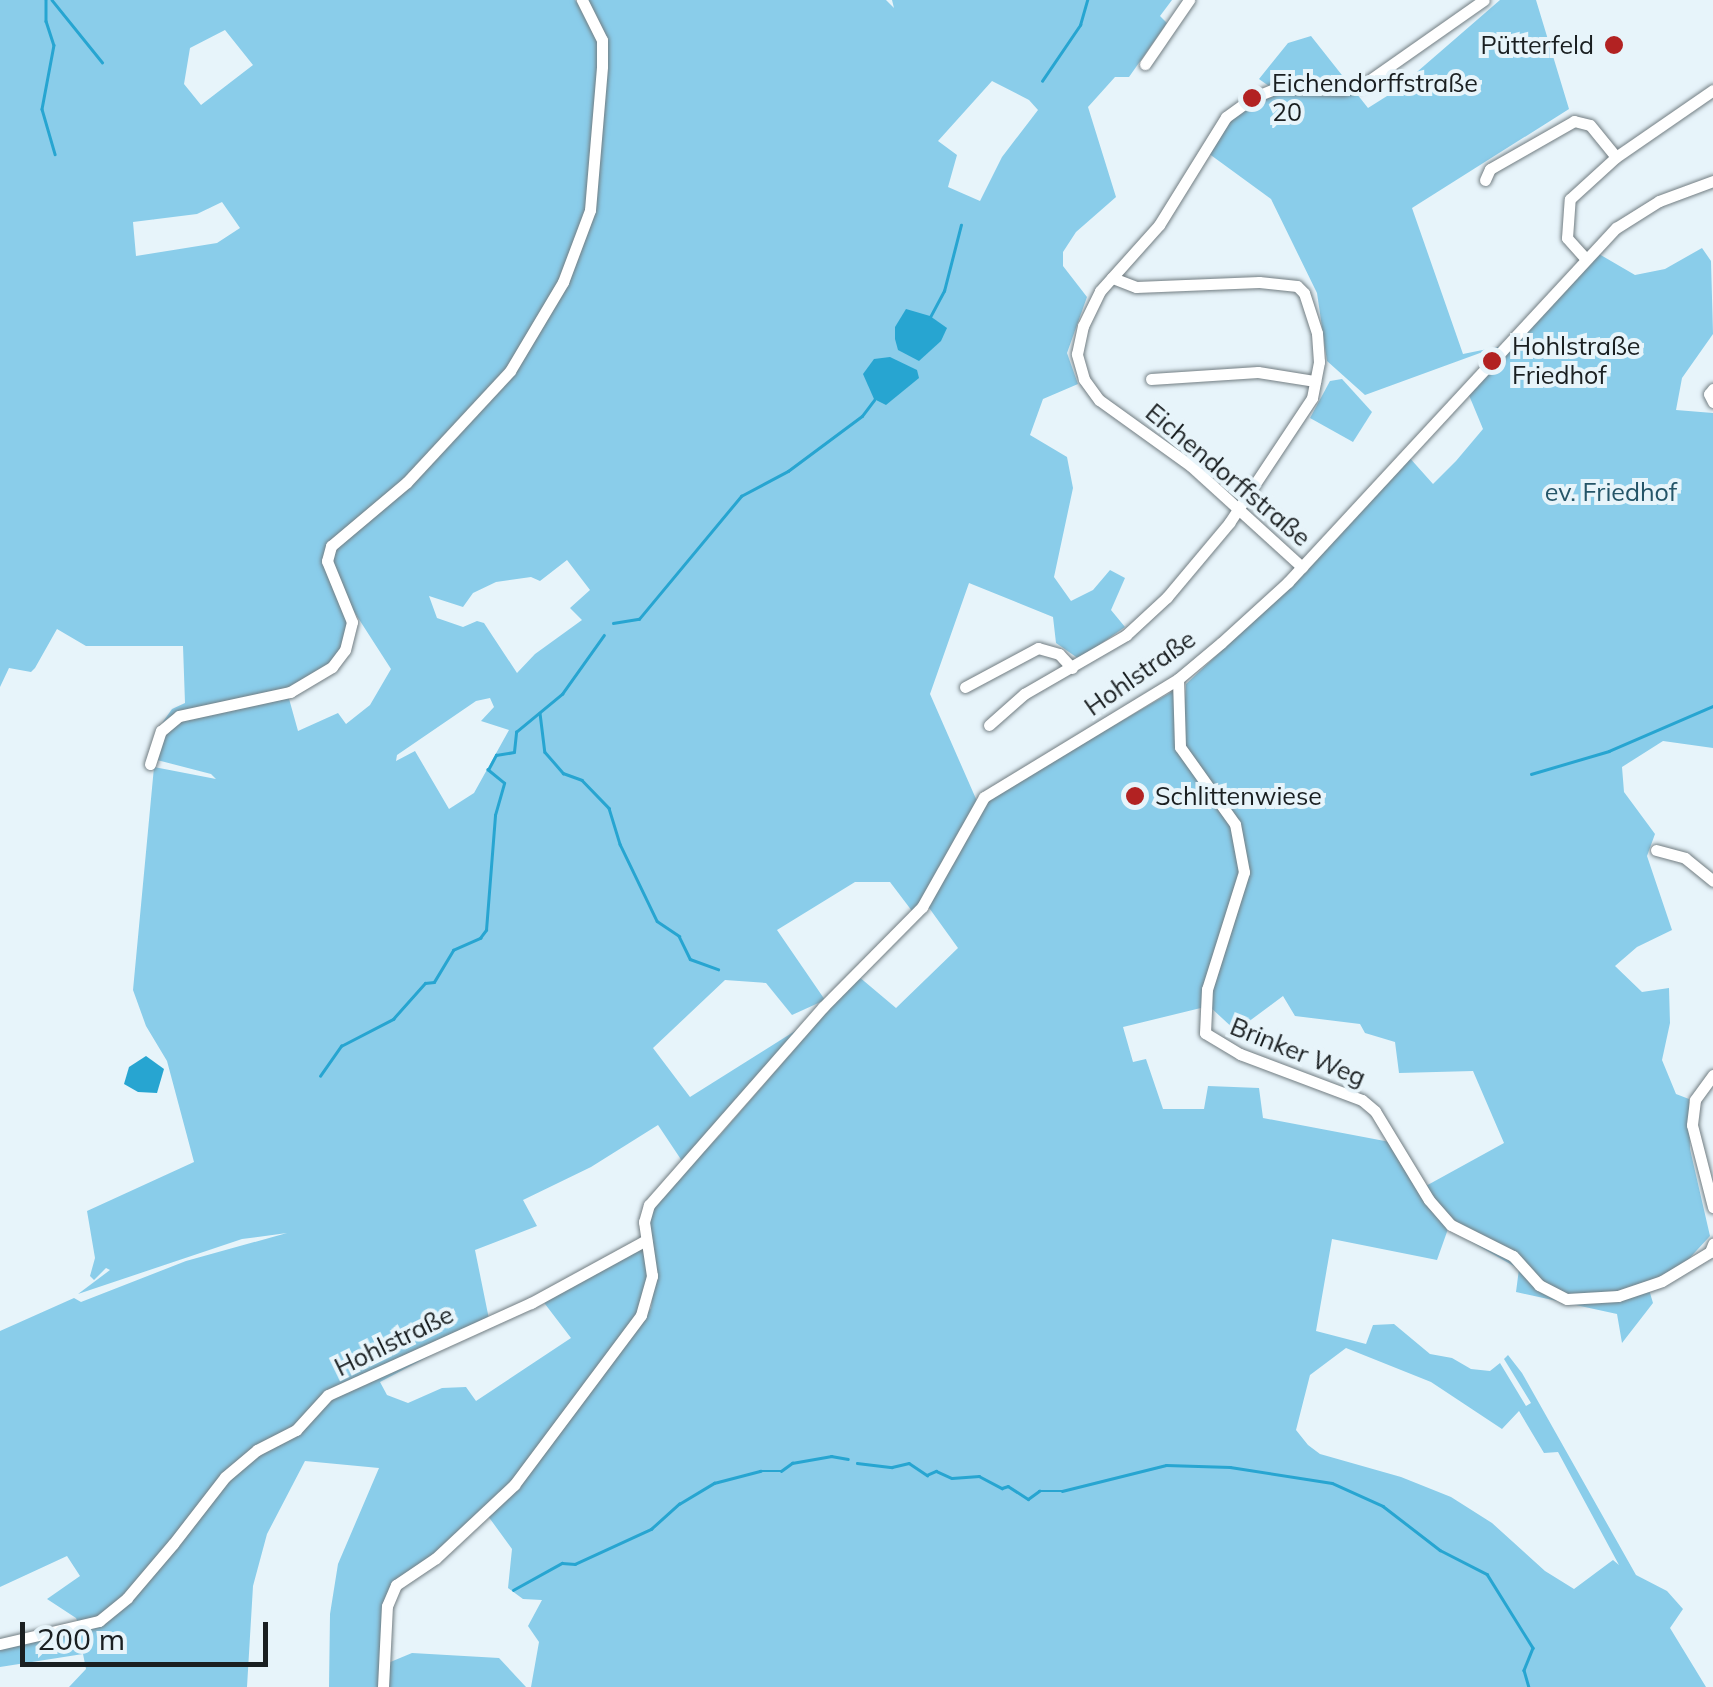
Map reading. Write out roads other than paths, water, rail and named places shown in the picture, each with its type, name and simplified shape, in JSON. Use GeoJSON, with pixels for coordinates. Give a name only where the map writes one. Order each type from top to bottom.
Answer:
{"type":"FeatureCollection","features":[{"type":"Feature","properties":{"kind":"street"},"geometry":{"type":"LineString","coordinates":[[150,764],[161,731],[179,716],[290,692],[332,667],[344,650],[352,622],[327,561],[331,546],[407,482],[510,371],[563,282],[590,210],[602,66],[602,40],[582,0]]}},
{"type":"Feature","properties":{"kind":"street"},"geometry":{"type":"LineString","coordinates":[[1145,64],[1189,0]]}},
{"type":"Feature","properties":{"kind":"street","name":"Eichendorffstraße"},"geometry":{"type":"LineString","coordinates":[[1302,567],[1240,508],[1156,438],[1100,400],[1084,379],[1077,354],[1083,326],[1100,291],[1159,225],[1226,117],[1252,98],[1276,88],[1343,90],[1364,84],[1484,0]]}},
{"type":"Feature","properties":{"kind":"street"},"geometry":{"type":"LineString","coordinates":[[1585,258],[1567,238],[1570,200],[1616,157],[1713,90]]}},
{"type":"Feature","properties":{"kind":"street"},"geometry":{"type":"LineString","coordinates":[[1485,180],[1490,169],[1568,122],[1590,125],[1616,157]]}},
{"type":"Feature","properties":{"kind":"street","name":"Hohlstraße"},"geometry":{"type":"LineString","coordinates":[[383,1687],[391,1593],[402,1578],[436,1558],[500,1500],[617,1353],[648,1299],[652,1276],[644,1222],[649,1205],[823,1007],[922,907],[984,797],[1178,679],[1302,567],[1616,228],[1692,186],[1713,181]]}},
{"type":"Feature","properties":{"kind":"street"},"geometry":{"type":"LineString","coordinates":[[989,725],[1024,694],[1126,635],[1152,613],[1240,508],[1306,412],[1315,381],[1320,362],[1317,333],[1304,293],[1297,286],[1259,282],[1136,287],[1112,278]]}},
{"type":"Feature","properties":{"kind":"street"},"geometry":{"type":"LineString","coordinates":[[1151,379],[1258,372],[1315,381]]}},
{"type":"Feature","properties":{"kind":"street"},"geometry":{"type":"LineString","coordinates":[[1713,389],[1709,394],[1713,402]]}},
{"type":"Feature","properties":{"kind":"street"},"geometry":{"type":"LineString","coordinates":[[966,687],[1038,648],[1059,654],[1072,668]]}},
{"type":"Feature","properties":{"kind":"street","name":"Brinker Weg"},"geometry":{"type":"LineString","coordinates":[[1178,679],[1180,746],[1234,824],[1244,872],[1208,989],[1205,1033],[1240,1054],[1362,1100],[1375,1111],[1429,1200],[1451,1226],[1513,1256],[1539,1286],[1567,1299],[1618,1296],[1662,1280],[1710,1252],[1713,1244]]}},
{"type":"Feature","properties":{"kind":"street"},"geometry":{"type":"LineString","coordinates":[[1656,850],[1685,858],[1713,881]]}},
{"type":"Feature","properties":{"kind":"street"},"geometry":{"type":"LineString","coordinates":[[1713,1074],[1695,1100],[1692,1125],[1713,1207]]}},
{"type":"Feature","properties":{"kind":"street","name":"Hohlstraße"},"geometry":{"type":"LineString","coordinates":[[0,1644],[99,1621],[174,1544],[225,1476],[257,1450],[296,1430],[328,1395],[531,1303],[646,1240]]}},
{"type":"Feature","properties":{"kind":"waterway"},"geometry":{"type":"LineString","coordinates":[[46,0],[46,21],[54,45],[42,109],[55,154]]}},
{"type":"Feature","properties":{"kind":"waterway"},"geometry":{"type":"LineString","coordinates":[[52,0],[102,62]]}},
{"type":"Feature","properties":{"kind":"waterway"},"geometry":{"type":"LineString","coordinates":[[1042,81],[1080,25],[1087,0]]}},
{"type":"Feature","properties":{"kind":"waterway"},"geometry":{"type":"LineString","coordinates":[[929,319],[944,291],[961,225]]}},
{"type":"Feature","properties":{"kind":"waterway"},"geometry":{"type":"LineString","coordinates":[[613,623],[639,619],[741,496],[788,471],[862,416],[874,400]]}},
{"type":"Feature","properties":{"kind":"waterway"},"geometry":{"type":"LineString","coordinates":[[320,1076],[341,1046],[393,1019],[425,983],[434,982],[453,950],[480,938],[486,930],[495,815],[504,783],[488,770],[496,755],[514,752],[516,732],[562,694],[604,635]]}},
{"type":"Feature","properties":{"kind":"waterway"},"geometry":{"type":"LineString","coordinates":[[1531,774],[1609,751],[1713,706]]}},
{"type":"Feature","properties":{"kind":"waterway"},"geometry":{"type":"LineString","coordinates":[[540,713],[545,752],[563,773],[582,780],[609,808],[620,844],[657,921],[679,936],[690,959],[718,969]]}},
{"type":"Feature","properties":{"kind":"waterway"},"geometry":{"type":"LineString","coordinates":[[513,1590],[562,1563],[575,1564],[651,1529],[679,1504],[714,1483],[760,1471],[781,1471],[792,1463],[831,1456],[848,1459]]}},
{"type":"Feature","properties":{"kind":"waterway"},"geometry":{"type":"LineString","coordinates":[[857,1463],[892,1467],[909,1463],[927,1475],[936,1471],[952,1478],[979,1476],[1002,1488],[1008,1486],[1028,1499],[1039,1491],[1062,1491],[1166,1465],[1230,1467],[1332,1483],[1383,1506],[1440,1550],[1487,1574],[1533,1648],[1524,1670],[1529,1687]]}},
{"type":"Feature","properties":{"kind":"place","name":"Pütterfeld"},"geometry":{"type":"Point","coordinates":[1614,45]}},
{"type":"Feature","properties":{"kind":"place","name":"Eichendorffstraße 20"},"geometry":{"type":"Point","coordinates":[1252,98]}},
{"type":"Feature","properties":{"kind":"place","name":"Hohlstraße Friedhof"},"geometry":{"type":"Point","coordinates":[1492,361]}},
{"type":"Feature","properties":{"kind":"place","name":"Schlittenwiese"},"geometry":{"type":"Point","coordinates":[1135,796]}},
{"type":"Feature","properties":{"kind":"park label","name":"ev. Friedhof"},"geometry":{"type":"Point","coordinates":[1611,492]}}]}
